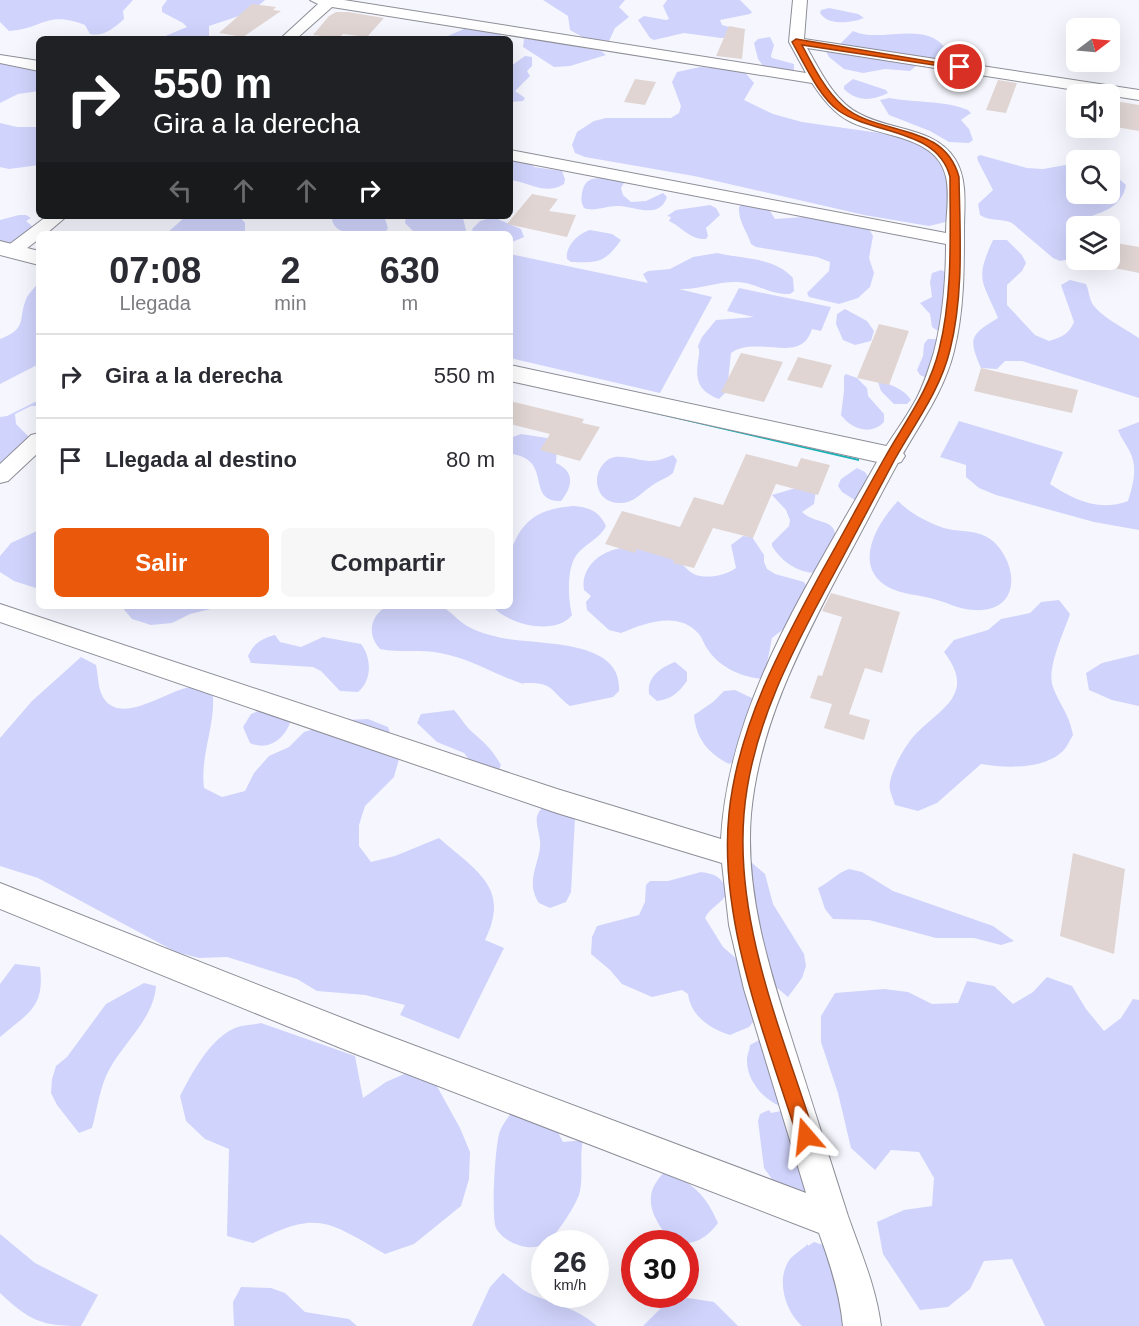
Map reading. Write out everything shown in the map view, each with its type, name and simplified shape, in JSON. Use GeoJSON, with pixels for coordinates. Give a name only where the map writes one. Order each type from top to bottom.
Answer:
{"type":"FeatureCollection","features":[{"type":"Feature","properties":{"kind":"street"},"geometry":{"type":"LineString","coordinates":[[800,0],[796,42],[817,79],[841,108],[849,114],[876,125],[915,136],[933,145],[951,163],[955,177],[955,279],[945,351],[926,401],[891,456],[788,646],[756,724],[745,764],[737,813],[735,855],[744,926],[760,989],[832,1220],[849,1266],[860,1308],[862,1326]]}},
{"type":"Feature","properties":{"kind":"street"},"geometry":{"type":"LineString","coordinates":[[290,36],[323,1],[817,79]]}},
{"type":"Feature","properties":{"kind":"street"},"geometry":{"type":"LineString","coordinates":[[796,42],[1139,95]]}},
{"type":"Feature","properties":{"kind":"street"},"geometry":{"type":"LineString","coordinates":[[0,59],[36,65]]}},
{"type":"Feature","properties":{"kind":"street"},"geometry":{"type":"LineString","coordinates":[[513,156],[955,240]]}},
{"type":"Feature","properties":{"kind":"street"},"geometry":{"type":"LineString","coordinates":[[6,250],[53,219]]}},
{"type":"Feature","properties":{"kind":"street"},"geometry":{"type":"LineString","coordinates":[[6,250],[36,257]]}},
{"type":"Feature","properties":{"kind":"street"},"geometry":{"type":"LineString","coordinates":[[513,374],[891,456]]}},
{"type":"Feature","properties":{"kind":"street"},"geometry":{"type":"LineString","coordinates":[[0,476],[36,443]]}},
{"type":"Feature","properties":{"kind":"street"},"geometry":{"type":"LineString","coordinates":[[0,613],[558,801],[735,855]]}},
{"type":"Feature","properties":{"kind":"street"},"geometry":{"type":"LineString","coordinates":[[0,896],[364,1042],[832,1220]]}},
{"type":"Feature","properties":{"kind":"shaded area"},"geometry":{"type":"Polygon","coordinates":[[[0,0],[133,0],[123,11],[124,19],[109,31],[95,35],[90,34],[85,25],[61,19],[9,31],[0,22],[0,0]]]}},
{"type":"Feature","properties":{"kind":"shaded area"},"geometry":{"type":"Polygon","coordinates":[[[167,0],[265,0],[251,12],[209,26],[209,36],[165,36],[187,27],[162,12],[162,7],[167,0]]]}},
{"type":"Feature","properties":{"kind":"shaded area"},"geometry":{"type":"Polygon","coordinates":[[[543,0],[625,0],[619,7],[629,17],[615,28],[609,41],[586,39],[570,30],[568,16],[543,0]]]}},
{"type":"Feature","properties":{"kind":"shaded area"},"geometry":{"type":"Polygon","coordinates":[[[667,0],[740,0],[752,12],[720,20],[722,25],[732,28],[732,37],[721,38],[684,33],[654,40],[650,38],[638,20],[644,16],[669,19],[663,6],[667,0]]]}},
{"type":"Feature","properties":{"kind":"shaded area"},"geometry":{"type":"Polygon","coordinates":[[[829,8],[858,14],[864,18],[834,22],[820,13],[821,10],[829,8]]]}},
{"type":"Feature","properties":{"kind":"shaded area"},"geometry":{"type":"Polygon","coordinates":[[[464,29],[499,32],[501,36],[448,36],[464,29]]]}},
{"type":"Feature","properties":{"kind":"shaded area"},"geometry":{"type":"Polygon","coordinates":[[[853,31],[876,35],[926,35],[937,40],[946,49],[944,55],[937,59],[838,46],[853,31]]]}},
{"type":"Feature","properties":{"kind":"shaded area"},"geometry":{"type":"Polygon","coordinates":[[[770,37],[774,45],[772,58],[794,64],[794,73],[767,71],[758,59],[754,43],[758,39],[770,37]]]}},
{"type":"Feature","properties":{"kind":"shaded area"},"geometry":{"type":"Polygon","coordinates":[[[524,39],[543,40],[601,51],[606,55],[570,66],[554,67],[523,47],[524,39]]]}},
{"type":"Feature","properties":{"kind":"shaded area"},"geometry":{"type":"Polygon","coordinates":[[[826,51],[912,63],[916,66],[910,71],[885,69],[863,73],[844,69],[829,57],[826,51]]]}},
{"type":"Feature","properties":{"kind":"shaded area"},"geometry":{"type":"Polygon","coordinates":[[[0,56],[36,60],[36,91],[18,94],[0,103],[0,56]]]}},
{"type":"Feature","properties":{"kind":"shaded area"},"geometry":{"type":"Polygon","coordinates":[[[525,56],[532,57],[532,66],[527,71],[530,76],[515,91],[525,98],[523,101],[513,102],[513,65],[525,56]]]}},
{"type":"Feature","properties":{"kind":"shaded area"},"geometry":{"type":"Polygon","coordinates":[[[700,67],[743,70],[754,83],[744,100],[773,114],[802,122],[915,138],[953,170],[954,220],[929,226],[864,215],[694,176],[585,157],[575,153],[572,145],[577,132],[594,121],[606,118],[671,118],[679,113],[681,106],[672,82],[677,72],[700,67]]]}},
{"type":"Feature","properties":{"kind":"shaded area"},"geometry":{"type":"Polygon","coordinates":[[[853,79],[886,90],[888,93],[870,99],[854,96],[844,89],[844,86],[853,79]]]}},
{"type":"Feature","properties":{"kind":"shaded area"},"geometry":{"type":"Polygon","coordinates":[[[889,98],[939,103],[968,110],[971,113],[961,120],[969,129],[973,140],[969,143],[949,142],[930,131],[889,115],[880,100],[889,98]]]}},
{"type":"Feature","properties":{"kind":"shaded area"},"geometry":{"type":"Polygon","coordinates":[[[0,123],[17,127],[36,127],[36,165],[9,169],[0,167],[0,123]]]}},
{"type":"Feature","properties":{"kind":"shaded area"},"geometry":{"type":"Polygon","coordinates":[[[980,155],[1027,168],[1043,169],[1066,165],[1066,204],[1116,204],[1091,216],[1066,216],[1066,260],[1060,261],[1053,258],[1012,223],[988,219],[980,215],[978,204],[993,190],[977,157],[980,155]]]}},
{"type":"Feature","properties":{"kind":"shaded area"},"geometry":{"type":"Polygon","coordinates":[[[513,159],[530,162],[534,167],[562,171],[565,179],[564,184],[550,189],[513,180],[513,159]]]}},
{"type":"Feature","properties":{"kind":"shaded area"},"geometry":{"type":"Polygon","coordinates":[[[613,177],[625,181],[621,188],[623,195],[631,202],[646,201],[663,193],[667,197],[663,204],[652,210],[623,206],[584,208],[581,197],[586,183],[593,179],[613,177]]]}},
{"type":"Feature","properties":{"kind":"shaded area"},"geometry":{"type":"Polygon","coordinates":[[[1120,180],[1126,185],[1120,200],[1120,180]]]}},
{"type":"Feature","properties":{"kind":"shaded area"},"geometry":{"type":"Polygon","coordinates":[[[744,203],[768,208],[775,219],[804,217],[868,227],[873,236],[869,258],[874,273],[870,287],[858,298],[839,304],[809,297],[807,293],[829,271],[830,262],[817,257],[756,247],[751,244],[739,212],[739,207],[744,203]]]}},
{"type":"Feature","properties":{"kind":"shaded area"},"geometry":{"type":"Polygon","coordinates":[[[710,205],[716,208],[720,215],[706,228],[708,236],[706,239],[691,235],[669,221],[671,217],[667,216],[676,210],[710,205]]]}},
{"type":"Feature","properties":{"kind":"shaded area"},"geometry":{"type":"Polygon","coordinates":[[[26,215],[31,218],[26,221],[38,231],[36,239],[0,247],[0,220],[26,215]]]}},
{"type":"Feature","properties":{"kind":"shaded area"},"geometry":{"type":"Polygon","coordinates":[[[183,219],[242,219],[245,223],[245,231],[169,231],[183,219]]]}},
{"type":"Feature","properties":{"kind":"shaded area"},"geometry":{"type":"Polygon","coordinates":[[[385,219],[388,228],[386,231],[342,231],[335,226],[332,220],[385,219]]]}},
{"type":"Feature","properties":{"kind":"shaded area"},"geometry":{"type":"Polygon","coordinates":[[[406,219],[463,219],[466,230],[413,231],[405,223],[406,219]]]}},
{"type":"Feature","properties":{"kind":"shaded area"},"geometry":{"type":"Polygon","coordinates":[[[498,219],[521,229],[524,237],[513,242],[513,231],[473,231],[472,229],[480,221],[498,219]]]}},
{"type":"Feature","properties":{"kind":"shaded area"},"geometry":{"type":"Polygon","coordinates":[[[590,230],[612,234],[621,240],[610,253],[600,260],[571,262],[567,259],[570,245],[581,234],[590,230]]]}},
{"type":"Feature","properties":{"kind":"shaded area"},"geometry":{"type":"Polygon","coordinates":[[[993,240],[1007,240],[1022,255],[1026,263],[1022,271],[1007,285],[1007,305],[1035,335],[1049,341],[1064,335],[1072,326],[1074,322],[1061,285],[1070,280],[1086,284],[1095,308],[1139,338],[1139,398],[1022,361],[1005,361],[997,369],[981,368],[974,350],[974,338],[977,333],[998,318],[985,288],[982,273],[993,240]]]}},
{"type":"Feature","properties":{"kind":"shaded area"},"geometry":{"type":"Polygon","coordinates":[[[717,253],[768,262],[786,271],[793,278],[794,291],[790,294],[782,294],[742,282],[679,289],[712,297],[660,393],[513,359],[513,255],[648,283],[643,274],[648,271],[670,269],[693,257],[717,253]]]}},
{"type":"Feature","properties":{"kind":"shaded area"},"geometry":{"type":"Polygon","coordinates":[[[941,270],[950,274],[944,335],[932,327],[930,314],[920,303],[932,297],[930,282],[932,273],[941,270]]]}},
{"type":"Feature","properties":{"kind":"shaded area"},"geometry":{"type":"Polygon","coordinates":[[[36,286],[36,366],[0,384],[0,339],[19,327],[27,297],[36,286]]]}},
{"type":"Feature","properties":{"kind":"shaded area"},"geometry":{"type":"Polygon","coordinates":[[[739,288],[831,307],[821,331],[812,329],[806,340],[798,346],[788,348],[753,346],[731,353],[727,391],[719,399],[707,393],[698,381],[698,346],[702,337],[716,320],[754,317],[727,311],[739,288]]]}},
{"type":"Feature","properties":{"kind":"shaded area"},"geometry":{"type":"Polygon","coordinates":[[[845,309],[867,321],[874,331],[871,341],[855,345],[843,340],[836,324],[837,314],[845,309]]]}},
{"type":"Feature","properties":{"kind":"shaded area"},"geometry":{"type":"Polygon","coordinates":[[[928,339],[941,339],[929,379],[920,375],[917,370],[923,356],[924,344],[928,339]]]}},
{"type":"Feature","properties":{"kind":"shaded area"},"geometry":{"type":"Polygon","coordinates":[[[846,374],[857,378],[867,388],[868,396],[884,414],[884,422],[879,426],[867,430],[861,429],[850,424],[841,415],[846,374]]]}},
{"type":"Feature","properties":{"kind":"shaded area"},"geometry":{"type":"Polygon","coordinates":[[[878,382],[897,388],[911,400],[907,404],[894,404],[881,391],[878,382]]]}},
{"type":"Feature","properties":{"kind":"shaded area"},"geometry":{"type":"Polygon","coordinates":[[[36,402],[36,406],[15,414],[16,424],[34,442],[0,466],[0,417],[7,416],[36,402]]]}},
{"type":"Feature","properties":{"kind":"shaded area"},"geometry":{"type":"Polygon","coordinates":[[[959,421],[1063,452],[1050,484],[1068,495],[1097,505],[1128,501],[1133,483],[1134,464],[1118,430],[1139,422],[1139,530],[1094,522],[996,495],[979,488],[966,477],[966,465],[940,457],[959,421]]]}},
{"type":"Feature","properties":{"kind":"shaded area"},"geometry":{"type":"Polygon","coordinates":[[[521,434],[547,438],[557,447],[556,463],[567,471],[570,480],[568,490],[561,501],[546,497],[542,492],[533,465],[528,460],[513,454],[513,437],[521,434]]]}},
{"type":"Feature","properties":{"kind":"shaded area"},"geometry":{"type":"Polygon","coordinates":[[[673,455],[677,460],[673,473],[632,500],[623,503],[610,501],[600,492],[597,478],[603,464],[609,459],[624,457],[653,461],[673,455]]]}},
{"type":"Feature","properties":{"kind":"shaded area"},"geometry":{"type":"Polygon","coordinates":[[[857,468],[865,472],[869,478],[858,502],[842,492],[838,486],[841,479],[857,468]]]}},
{"type":"Feature","properties":{"kind":"shaded area"},"geometry":{"type":"Polygon","coordinates":[[[799,487],[816,491],[814,504],[802,512],[828,524],[833,528],[835,534],[832,548],[816,573],[803,571],[791,565],[780,557],[772,546],[772,543],[789,526],[790,520],[786,510],[772,495],[799,487]]]}},
{"type":"Feature","properties":{"kind":"shaded area"},"geometry":{"type":"Polygon","coordinates":[[[898,501],[929,522],[948,529],[977,533],[996,544],[1004,554],[1009,566],[1011,577],[1007,597],[999,605],[989,609],[968,610],[936,599],[895,590],[878,579],[872,569],[871,546],[882,521],[898,501]]]}},
{"type":"Feature","properties":{"kind":"shaded area"},"geometry":{"type":"Polygon","coordinates":[[[584,507],[600,517],[606,526],[578,553],[571,566],[569,583],[572,615],[555,625],[532,626],[520,623],[495,609],[513,609],[514,542],[532,518],[561,508],[584,507]]]}},
{"type":"Feature","properties":{"kind":"shaded area"},"geometry":{"type":"Polygon","coordinates":[[[36,531],[36,588],[14,581],[0,572],[0,556],[11,543],[36,531]]]}},
{"type":"Feature","properties":{"kind":"shaded area"},"geometry":{"type":"Polygon","coordinates":[[[743,536],[752,537],[764,555],[767,569],[775,574],[804,582],[808,589],[791,623],[772,638],[764,679],[748,677],[726,667],[713,656],[699,634],[682,622],[661,621],[621,633],[609,630],[587,610],[586,602],[591,596],[584,590],[584,578],[591,564],[602,555],[622,548],[655,549],[674,557],[696,575],[712,576],[736,568],[731,545],[743,536]]]}},
{"type":"Feature","properties":{"kind":"shaded area"},"geometry":{"type":"Polygon","coordinates":[[[1059,600],[1070,614],[1060,640],[1051,679],[1073,735],[1064,749],[1055,757],[1035,765],[1013,767],[981,764],[937,803],[918,811],[895,805],[890,785],[899,759],[913,737],[943,709],[956,691],[957,680],[953,667],[944,652],[954,640],[988,630],[1001,619],[1030,613],[1041,602],[1059,600]]]}},
{"type":"Feature","properties":{"kind":"shaded area"},"geometry":{"type":"Polygon","coordinates":[[[124,609],[211,609],[190,614],[172,623],[151,625],[132,619],[124,609]]]}},
{"type":"Feature","properties":{"kind":"shaded area"},"geometry":{"type":"Polygon","coordinates":[[[445,609],[469,627],[498,637],[573,647],[591,652],[607,661],[616,673],[619,691],[613,697],[570,706],[546,685],[522,683],[526,685],[451,655],[380,649],[373,637],[372,625],[377,614],[382,610],[445,609]]]}},
{"type":"Feature","properties":{"kind":"shaded area"},"geometry":{"type":"Polygon","coordinates":[[[275,635],[280,642],[301,647],[323,637],[361,644],[369,662],[366,682],[358,692],[340,691],[321,671],[313,667],[251,663],[248,656],[255,645],[275,635]]]}},
{"type":"Feature","properties":{"kind":"shaded area"},"geometry":{"type":"Polygon","coordinates":[[[1139,654],[1139,706],[1112,700],[1089,690],[1086,673],[1102,663],[1139,654]]]}},
{"type":"Feature","properties":{"kind":"shaded area"},"geometry":{"type":"Polygon","coordinates":[[[81,657],[96,665],[101,693],[109,704],[120,709],[146,704],[186,688],[196,687],[213,696],[212,719],[204,764],[204,788],[222,797],[245,791],[254,773],[269,756],[289,747],[304,732],[346,720],[368,719],[388,727],[399,759],[394,777],[365,806],[359,825],[359,846],[371,862],[395,856],[439,838],[477,871],[492,893],[494,906],[492,922],[485,940],[504,948],[459,1039],[400,1015],[405,1005],[365,995],[317,991],[297,979],[227,957],[199,958],[176,952],[38,878],[0,866],[0,738],[32,701],[81,657]]]}},
{"type":"Feature","properties":{"kind":"shaded area"},"geometry":{"type":"Polygon","coordinates":[[[675,662],[687,672],[687,681],[674,695],[657,701],[649,694],[652,678],[664,667],[675,662]]]}},
{"type":"Feature","properties":{"kind":"shaded area"},"geometry":{"type":"Polygon","coordinates":[[[735,690],[754,699],[738,759],[729,764],[704,744],[697,731],[694,715],[724,691],[735,690]]]}},
{"type":"Feature","properties":{"kind":"shaded area"},"geometry":{"type":"Polygon","coordinates":[[[266,708],[291,719],[289,726],[281,737],[270,744],[264,746],[250,743],[243,727],[251,714],[266,708]]]}},
{"type":"Feature","properties":{"kind":"shaded area"},"geometry":{"type":"Polygon","coordinates":[[[454,710],[497,759],[501,765],[497,774],[477,770],[464,753],[437,742],[417,723],[421,714],[454,710]]]}},
{"type":"Feature","properties":{"kind":"shaded area"},"geometry":{"type":"Polygon","coordinates":[[[546,806],[575,818],[571,892],[566,902],[550,908],[539,903],[533,889],[540,848],[537,819],[538,814],[546,806]]]}},
{"type":"Feature","properties":{"kind":"shaded area"},"geometry":{"type":"Polygon","coordinates":[[[751,862],[765,874],[773,904],[804,954],[806,966],[802,978],[788,997],[776,987],[745,915],[751,862]]]}},
{"type":"Feature","properties":{"kind":"shaded area"},"geometry":{"type":"Polygon","coordinates":[[[849,869],[862,872],[893,891],[993,926],[1014,941],[1001,945],[974,938],[936,938],[869,920],[833,919],[825,909],[818,888],[849,869]]]}},
{"type":"Feature","properties":{"kind":"shaded area"},"geometry":{"type":"Polygon","coordinates":[[[701,872],[718,878],[726,888],[725,897],[705,918],[723,947],[738,960],[762,1011],[749,1027],[730,1035],[715,1029],[697,1015],[688,994],[682,990],[652,997],[622,984],[591,954],[592,937],[597,926],[639,915],[645,902],[646,885],[650,881],[668,881],[701,872]]]}},
{"type":"Feature","properties":{"kind":"shaded area"},"geometry":{"type":"Polygon","coordinates":[[[15,964],[40,967],[40,992],[37,1001],[26,1015],[0,1037],[0,984],[15,964]]]}},
{"type":"Feature","properties":{"kind":"shaded area"},"geometry":{"type":"Polygon","coordinates":[[[1047,977],[1072,986],[1086,1009],[1104,1031],[1121,1018],[1133,999],[1139,1000],[1139,1326],[1045,1326],[1012,1259],[984,1261],[970,1289],[948,1307],[920,1310],[883,1254],[877,1222],[904,1210],[932,1206],[934,1178],[919,1152],[891,1150],[875,1170],[851,1148],[838,1093],[821,1042],[821,1016],[835,993],[884,989],[908,992],[932,1004],[958,1003],[967,981],[994,986],[1013,1004],[1033,992],[1047,977]]]}},
{"type":"Feature","properties":{"kind":"shaded area"},"geometry":{"type":"Polygon","coordinates":[[[144,983],[156,986],[150,1009],[106,1076],[92,1128],[79,1133],[57,1105],[51,1093],[56,1066],[67,1057],[106,1004],[144,983]]]}},
{"type":"Feature","properties":{"kind":"shaded area"},"geometry":{"type":"Polygon","coordinates":[[[261,1023],[355,1056],[363,1098],[386,1082],[411,1071],[434,1081],[460,1128],[470,1152],[469,1179],[461,1206],[414,1244],[385,1254],[348,1233],[321,1223],[292,1226],[253,1243],[227,1236],[229,1149],[205,1139],[186,1121],[180,1096],[202,1059],[216,1041],[236,1028],[261,1023]]]}},
{"type":"Feature","properties":{"kind":"shaded area"},"geometry":{"type":"Polygon","coordinates":[[[765,1037],[793,1058],[803,1072],[806,1089],[783,1107],[763,1095],[753,1082],[747,1067],[750,1045],[765,1037]]]}},
{"type":"Feature","properties":{"kind":"shaded area"},"geometry":{"type":"Polygon","coordinates":[[[515,1108],[550,1117],[563,1142],[583,1140],[579,1195],[558,1230],[531,1230],[531,1247],[510,1242],[496,1228],[494,1180],[498,1138],[503,1125],[515,1108]]]}},
{"type":"Feature","properties":{"kind":"shaded area"},"geometry":{"type":"Polygon","coordinates":[[[790,1109],[814,1198],[779,1189],[764,1168],[758,1121],[760,1114],[769,1110],[771,1113],[790,1109]]]}},
{"type":"Feature","properties":{"kind":"shaded area"},"geometry":{"type":"Polygon","coordinates":[[[665,1171],[683,1180],[703,1197],[718,1223],[699,1240],[699,1230],[663,1230],[651,1205],[656,1182],[665,1171]]]}},
{"type":"Feature","properties":{"kind":"shaded area"},"geometry":{"type":"Polygon","coordinates":[[[0,1234],[35,1263],[98,1295],[81,1326],[56,1325],[37,1320],[28,1316],[0,1293],[0,1234]]]}},
{"type":"Feature","properties":{"kind":"shaded area"},"geometry":{"type":"Polygon","coordinates":[[[814,1242],[835,1249],[860,1326],[802,1326],[792,1313],[783,1288],[784,1272],[791,1258],[814,1242]]]}},
{"type":"Feature","properties":{"kind":"shaded area"},"geometry":{"type":"Polygon","coordinates":[[[503,1273],[531,1294],[531,1308],[568,1308],[597,1326],[472,1326],[490,1287],[503,1273]]]}},
{"type":"Feature","properties":{"kind":"shaded area"},"geometry":{"type":"Polygon","coordinates":[[[241,1287],[271,1288],[285,1293],[305,1312],[349,1319],[357,1326],[234,1326],[233,1302],[241,1287]]]}},
{"type":"Feature","properties":{"kind":"shaded area"},"geometry":{"type":"Polygon","coordinates":[[[699,1300],[714,1302],[738,1326],[643,1326],[661,1308],[699,1308],[699,1300]]]}},
{"type":"Feature","properties":{"kind":"water"},"geometry":{"type":"Polygon","coordinates":[[[513,381],[513,381],[859,459],[859,461],[513,381]]]}},
{"type":"Feature","properties":{"kind":"building"},"geometry":{"type":"Polygon","coordinates":[[[252,4],[276,7],[273,10],[281,11],[244,36],[219,33],[252,4]]]}},
{"type":"Feature","properties":{"kind":"building"},"geometry":{"type":"Polygon","coordinates":[[[336,12],[348,12],[384,18],[368,36],[313,35],[329,16],[336,12]]]}},
{"type":"Feature","properties":{"kind":"building"},"geometry":{"type":"Polygon","coordinates":[[[729,26],[745,29],[742,59],[716,56],[729,26]]]}},
{"type":"Feature","properties":{"kind":"building"},"geometry":{"type":"Polygon","coordinates":[[[635,79],[656,82],[645,105],[624,102],[635,79]]]}},
{"type":"Feature","properties":{"kind":"building"},"geometry":{"type":"Polygon","coordinates":[[[998,80],[1017,83],[1006,113],[986,110],[998,80]]]}},
{"type":"Feature","properties":{"kind":"building"},"geometry":{"type":"Polygon","coordinates":[[[1120,102],[1139,105],[1139,131],[1120,128],[1120,102]]]}},
{"type":"Feature","properties":{"kind":"building"},"geometry":{"type":"Polygon","coordinates":[[[532,194],[558,199],[549,211],[576,215],[567,237],[507,224],[532,194]]]}},
{"type":"Feature","properties":{"kind":"building"},"geometry":{"type":"Polygon","coordinates":[[[1120,244],[1139,247],[1139,273],[1120,269],[1120,244]]]}},
{"type":"Feature","properties":{"kind":"building"},"geometry":{"type":"Polygon","coordinates":[[[879,324],[909,331],[889,385],[857,378],[879,324]]]}},
{"type":"Feature","properties":{"kind":"building"},"geometry":{"type":"Polygon","coordinates":[[[741,353],[783,362],[764,402],[721,392],[741,353]]]}},
{"type":"Feature","properties":{"kind":"building"},"geometry":{"type":"Polygon","coordinates":[[[798,357],[832,365],[822,388],[787,380],[798,357]]]}},
{"type":"Feature","properties":{"kind":"building"},"geometry":{"type":"Polygon","coordinates":[[[981,368],[1078,390],[1072,413],[974,391],[981,368]]]}},
{"type":"Feature","properties":{"kind":"building"},"geometry":{"type":"Polygon","coordinates":[[[513,402],[584,419],[582,423],[600,427],[580,461],[540,450],[550,434],[513,425],[513,402]]]}},
{"type":"Feature","properties":{"kind":"building"},"geometry":{"type":"Polygon","coordinates":[[[746,454],[797,467],[801,458],[830,465],[818,495],[776,484],[753,538],[713,528],[694,568],[673,563],[674,560],[637,549],[635,553],[605,544],[622,511],[680,527],[694,497],[723,505],[746,454]]]}},
{"type":"Feature","properties":{"kind":"building"},"geometry":{"type":"Polygon","coordinates":[[[831,593],[900,612],[882,673],[865,668],[849,714],[870,720],[864,740],[824,728],[832,704],[810,698],[818,675],[822,676],[842,617],[822,611],[831,593]]]}},
{"type":"Feature","properties":{"kind":"building"},"geometry":{"type":"Polygon","coordinates":[[[1073,853],[1125,869],[1114,954],[1060,936],[1073,853]]]}},
{"type":"Feature","properties":{"kind":"route"},"geometry":{"type":"LineString","coordinates":[[806,1136],[760,989],[744,926],[735,855],[737,813],[745,764],[756,724],[788,646],[891,456],[926,401],[945,351],[955,279],[955,177],[951,163],[933,145],[915,136],[866,122],[841,108],[817,79],[796,42],[960,67]]}}]}
